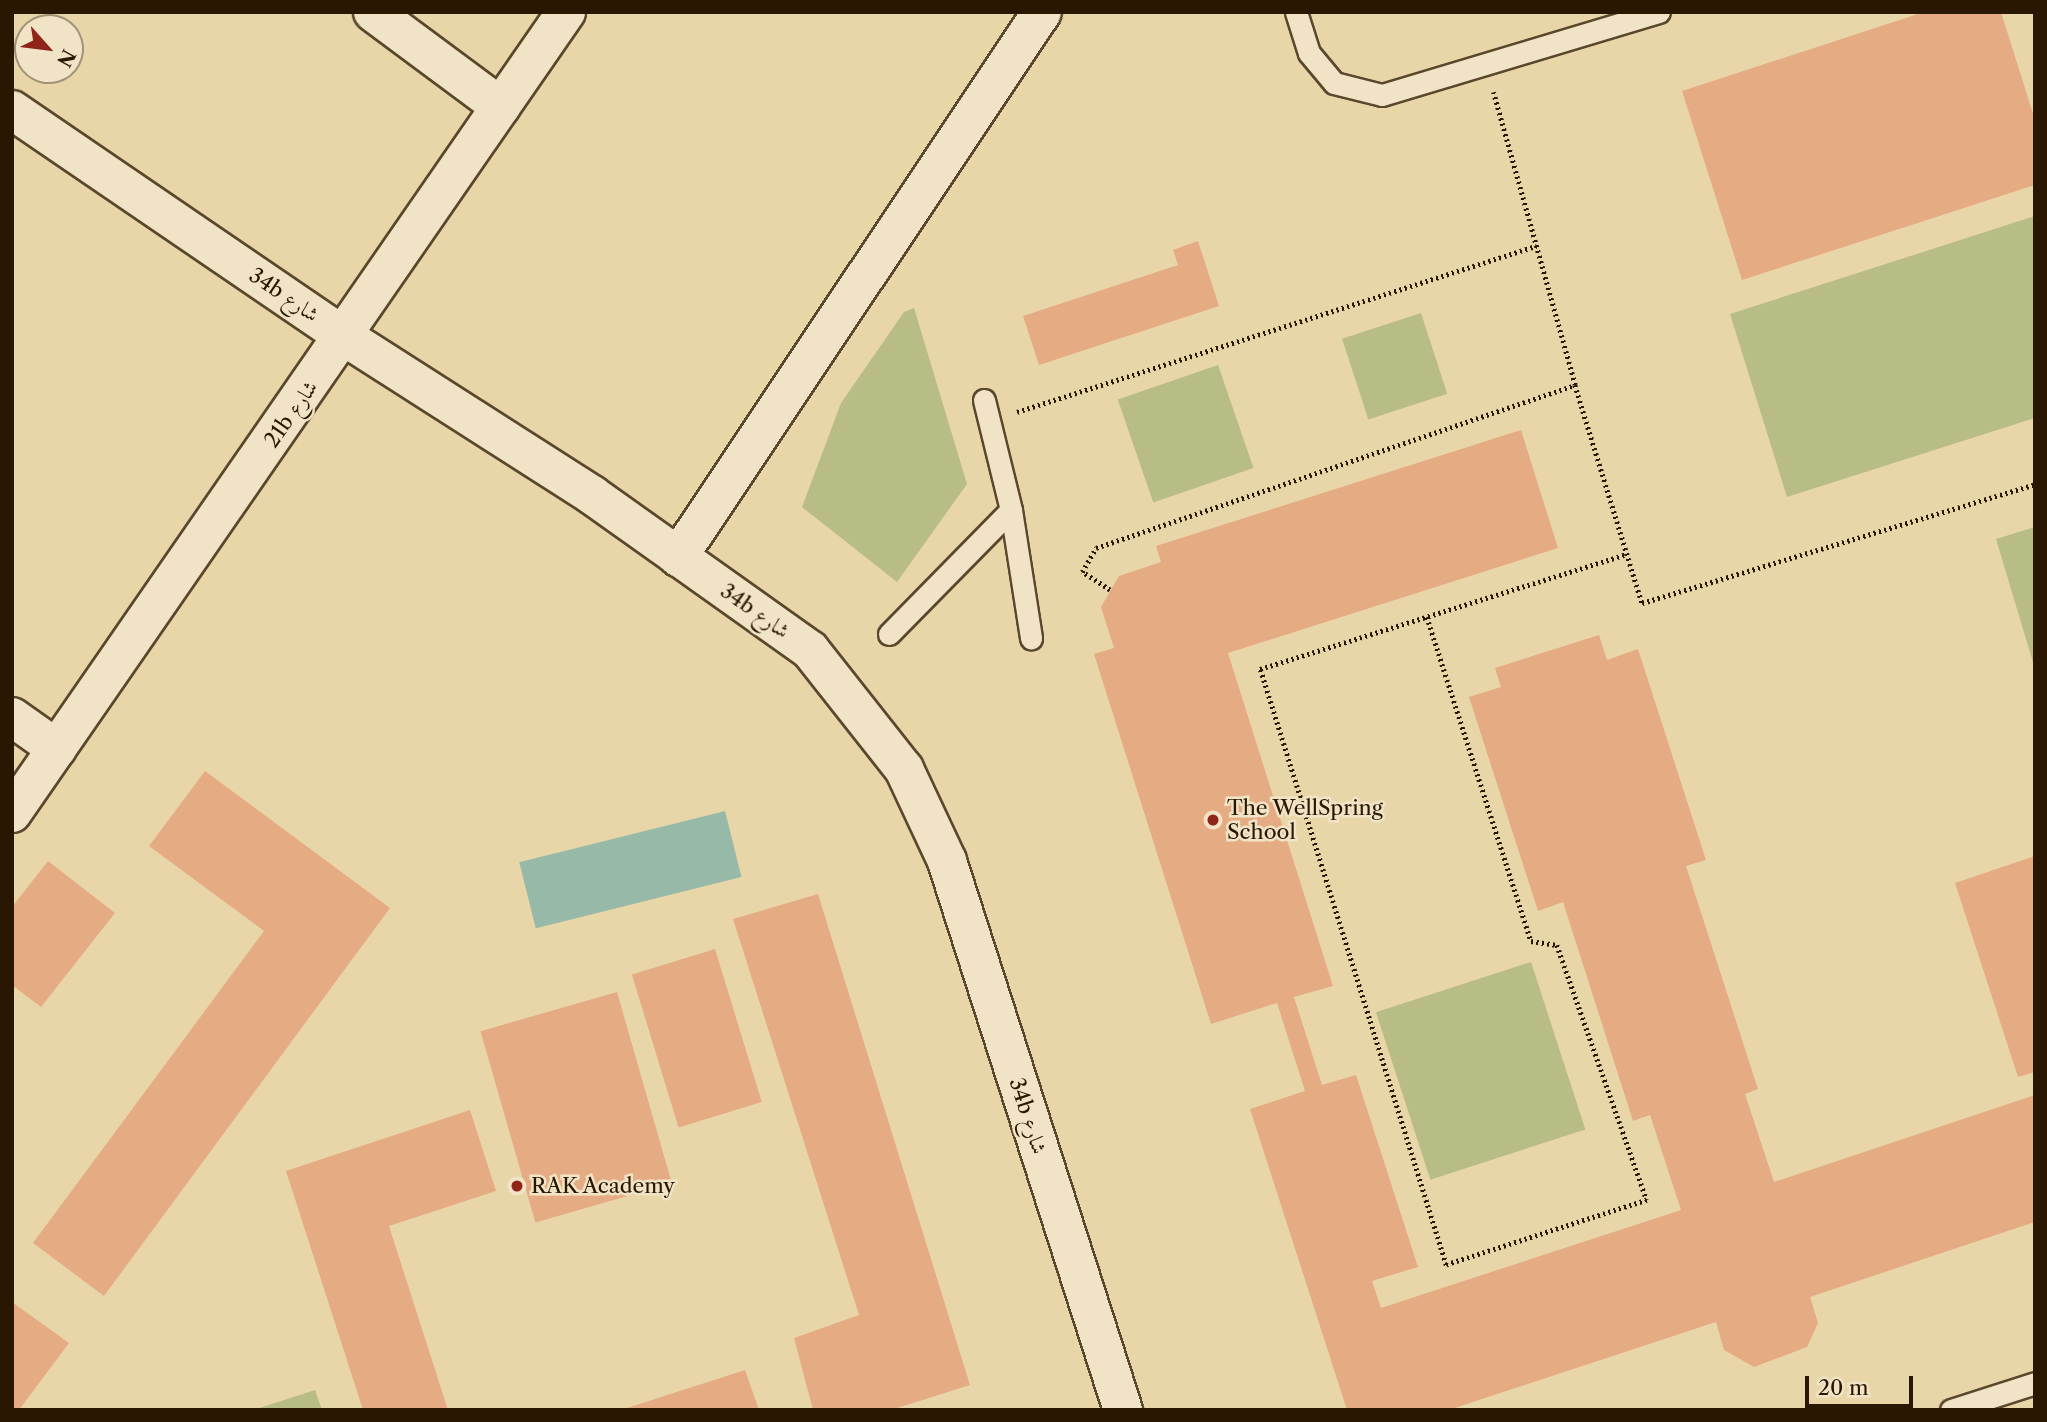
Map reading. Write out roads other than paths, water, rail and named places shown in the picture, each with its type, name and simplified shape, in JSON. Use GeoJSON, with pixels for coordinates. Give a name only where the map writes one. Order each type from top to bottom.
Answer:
{"type":"FeatureCollection","features":[{"type":"Feature","properties":{"kind":"street"},"geometry":{"type":"LineString","coordinates":[[373,12],[501,107]]}},
{"type":"Feature","properties":{"kind":"street","name":"21b شارع"},"geometry":{"type":"LineString","coordinates":[[12,813],[345,337],[566,12]]}},
{"type":"Feature","properties":{"kind":"street"},"geometry":{"type":"LineString","coordinates":[[678,557],[1042,12]]}},
{"type":"Feature","properties":{"kind":"street","name":"34b شارع"},"geometry":{"type":"LineString","coordinates":[[12,110],[345,337],[592,495],[810,649],[904,769],[947,860],[1122,1410]]}},
{"type":"Feature","properties":{"kind":"street"},"geometry":{"type":"LineString","coordinates":[[12,717],[57,749]]}},
{"type":"Feature","properties":{"kind":"lane"},"geometry":{"type":"LineString","coordinates":[[1296,12],[1309,53],[1334,83],[1382,95],[1659,12]]}},
{"type":"Feature","properties":{"kind":"lane"},"geometry":{"type":"LineString","coordinates":[[984,400],[1011,510],[1031,638]]}},
{"type":"Feature","properties":{"kind":"lane"},"geometry":{"type":"LineString","coordinates":[[889,634],[1011,510]]}},
{"type":"Feature","properties":{"kind":"lane"},"geometry":{"type":"LineString","coordinates":[[1951,1410],[2035,1383]]}},
{"type":"Feature","properties":{"kind":"place","name":"The WellSpring School"},"geometry":{"type":"Point","coordinates":[1213,820]}},
{"type":"Feature","properties":{"kind":"place","name":"RAK Academy"},"geometry":{"type":"Point","coordinates":[517,1186]}}]}
